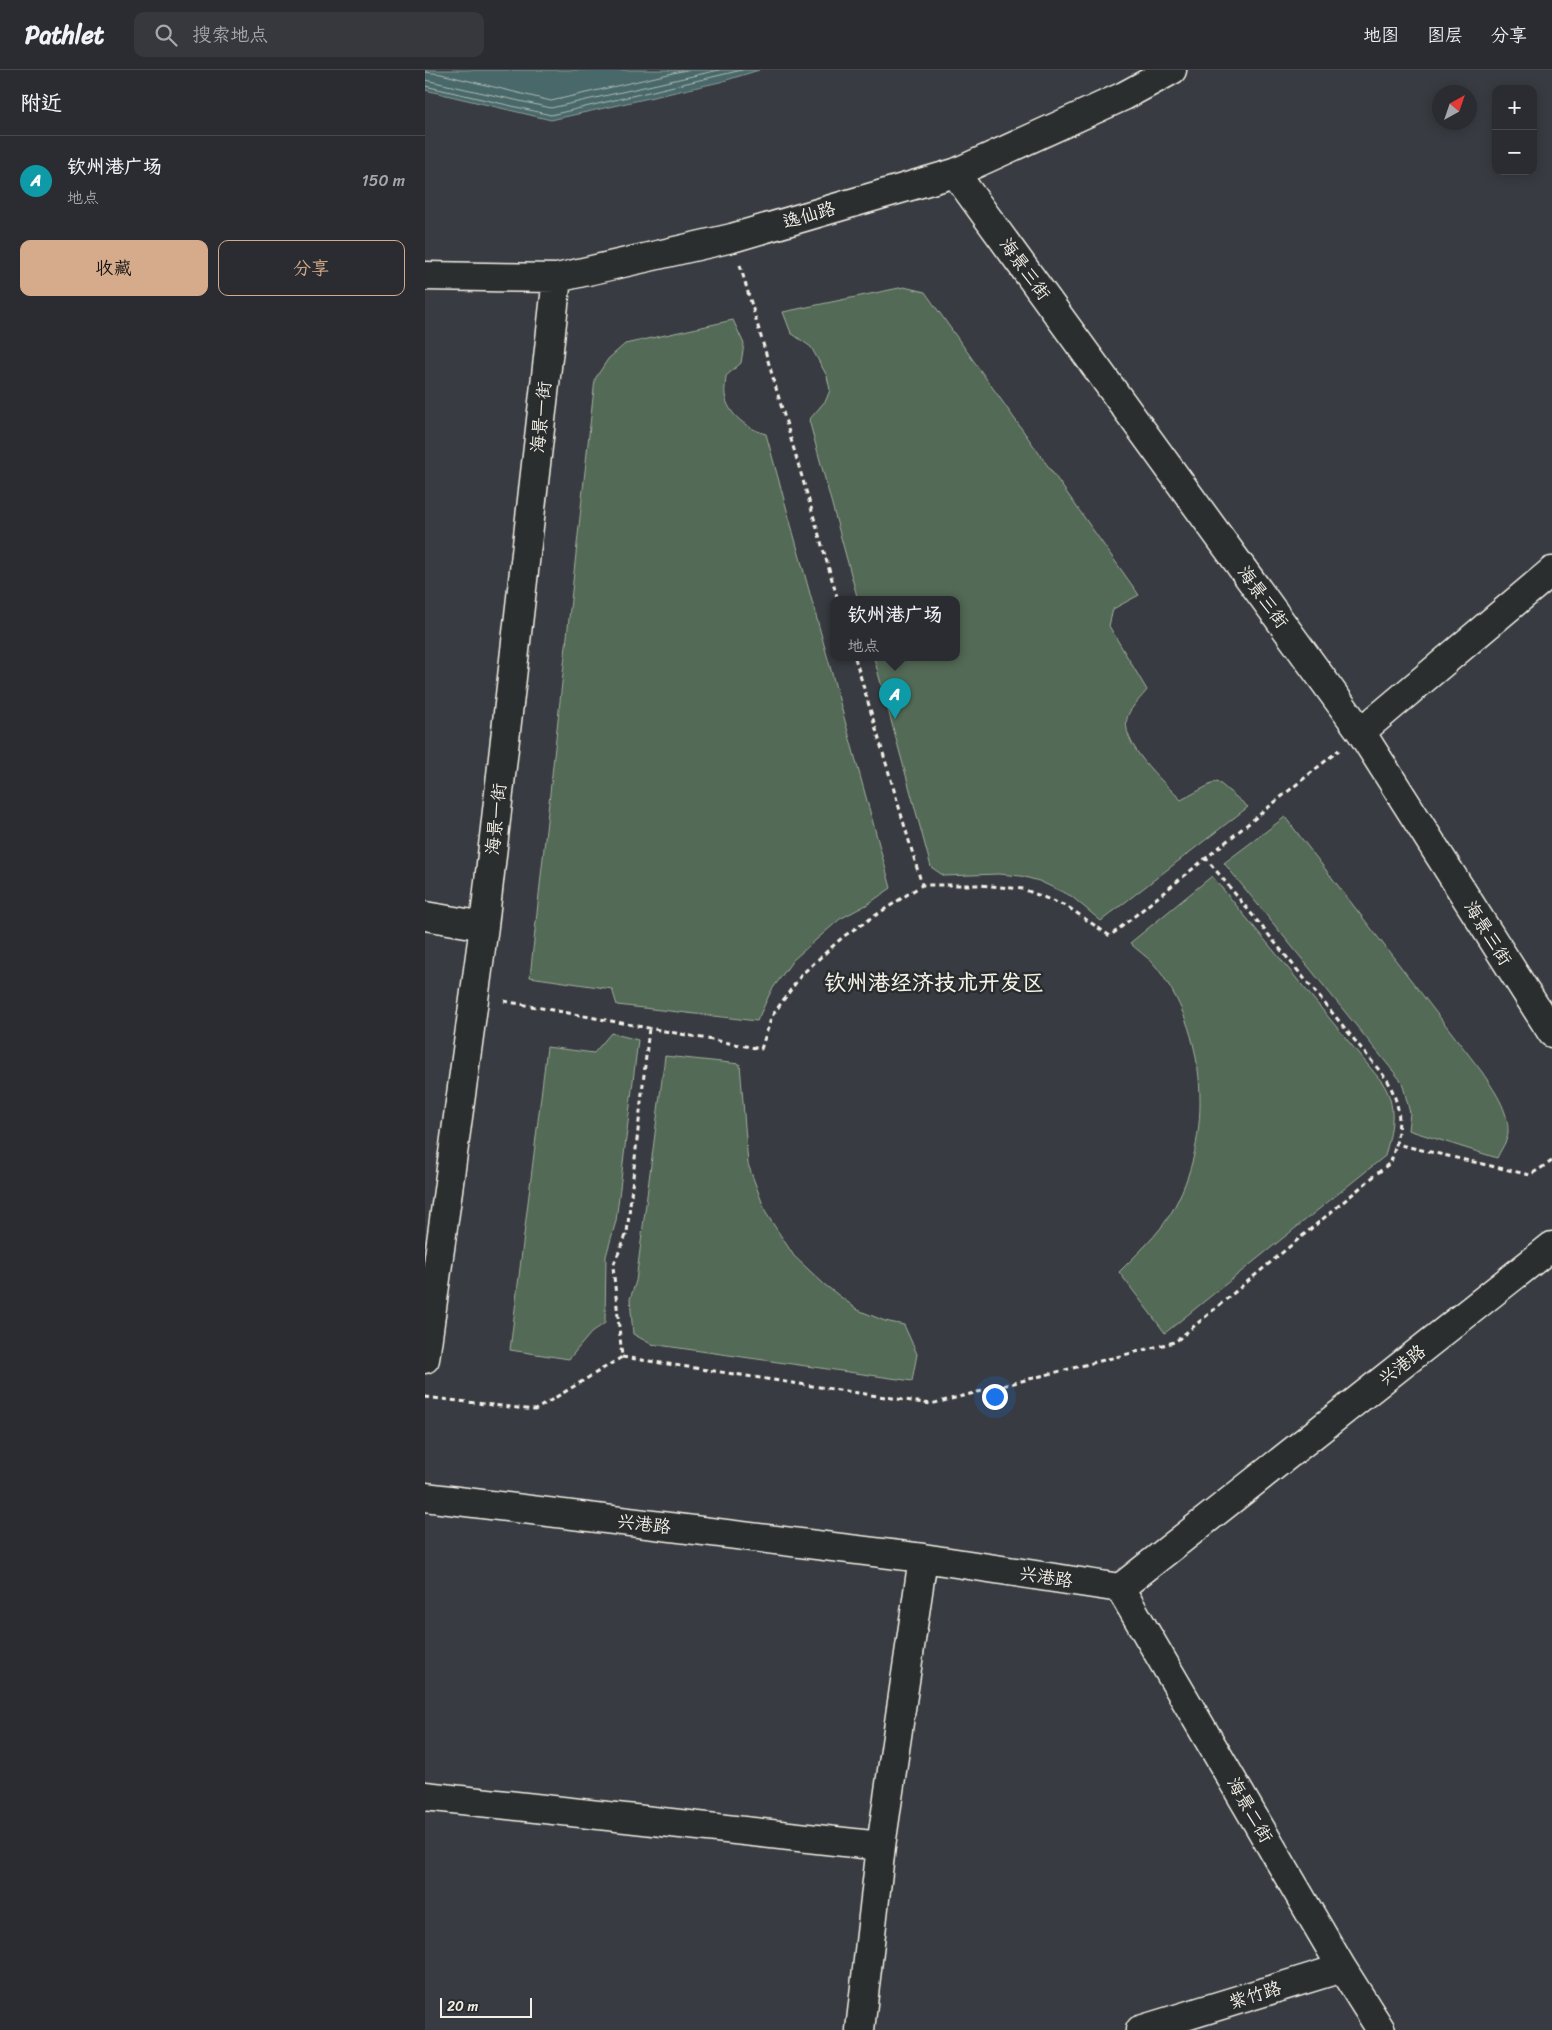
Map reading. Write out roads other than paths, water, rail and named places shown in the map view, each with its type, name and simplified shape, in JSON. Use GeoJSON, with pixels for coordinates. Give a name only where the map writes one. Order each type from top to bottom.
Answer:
{"type":"FeatureCollection","features":[{"type":"Feature","properties":{"kind":"street","name":"逸仙路"},"geometry":{"type":"LineString","coordinates":[[425,276],[557,278],[732,238],[955,173],[1124,96],[1172,70]]}},
{"type":"Feature","properties":{"kind":"street","name":"海景三街"},"geometry":{"type":"LineString","coordinates":[[955,173],[1361,732],[1552,1033]]}},
{"type":"Feature","properties":{"kind":"street","name":"海景一街"},"geometry":{"type":"LineString","coordinates":[[425,1359],[484,926],[557,278]]}},
{"type":"Feature","properties":{"kind":"street"},"geometry":{"type":"LineString","coordinates":[[1361,732],[1552,571]]}},
{"type":"Feature","properties":{"kind":"street"},"geometry":{"type":"LineString","coordinates":[[425,916],[484,926]]}},
{"type":"Feature","properties":{"kind":"street","name":"兴港路"},"geometry":{"type":"LineString","coordinates":[[425,1497],[923,1558],[1120,1588],[1552,1246]]}},
{"type":"Feature","properties":{"kind":"street"},"geometry":{"type":"LineString","coordinates":[[860,2030],[881,1846],[923,1558]]}},
{"type":"Feature","properties":{"kind":"street","name":"海景二街"},"geometry":{"type":"LineString","coordinates":[[1120,1588],[1342,1968],[1381,2030]]}},
{"type":"Feature","properties":{"kind":"street"},"geometry":{"type":"LineString","coordinates":[[425,1796],[881,1846]]}},
{"type":"Feature","properties":{"kind":"street","name":"紫竹路"},"geometry":{"type":"LineString","coordinates":[[1140,2030],[1342,1968]]}},
{"type":"Feature","properties":{"kind":"water"},"geometry":{"type":"Polygon","coordinates":[[[425,70],[759,70],[720,82],[551,120],[425,90],[425,70]]]}},
{"type":"Feature","properties":{"kind":"place","name":"钦州港广场"},"geometry":{"type":"Point","coordinates":[895,719]}},
{"type":"Feature","properties":{"kind":"district","name":"钦州港经济技术开发区"},"geometry":{"type":"Point","coordinates":[934,982]}}]}
